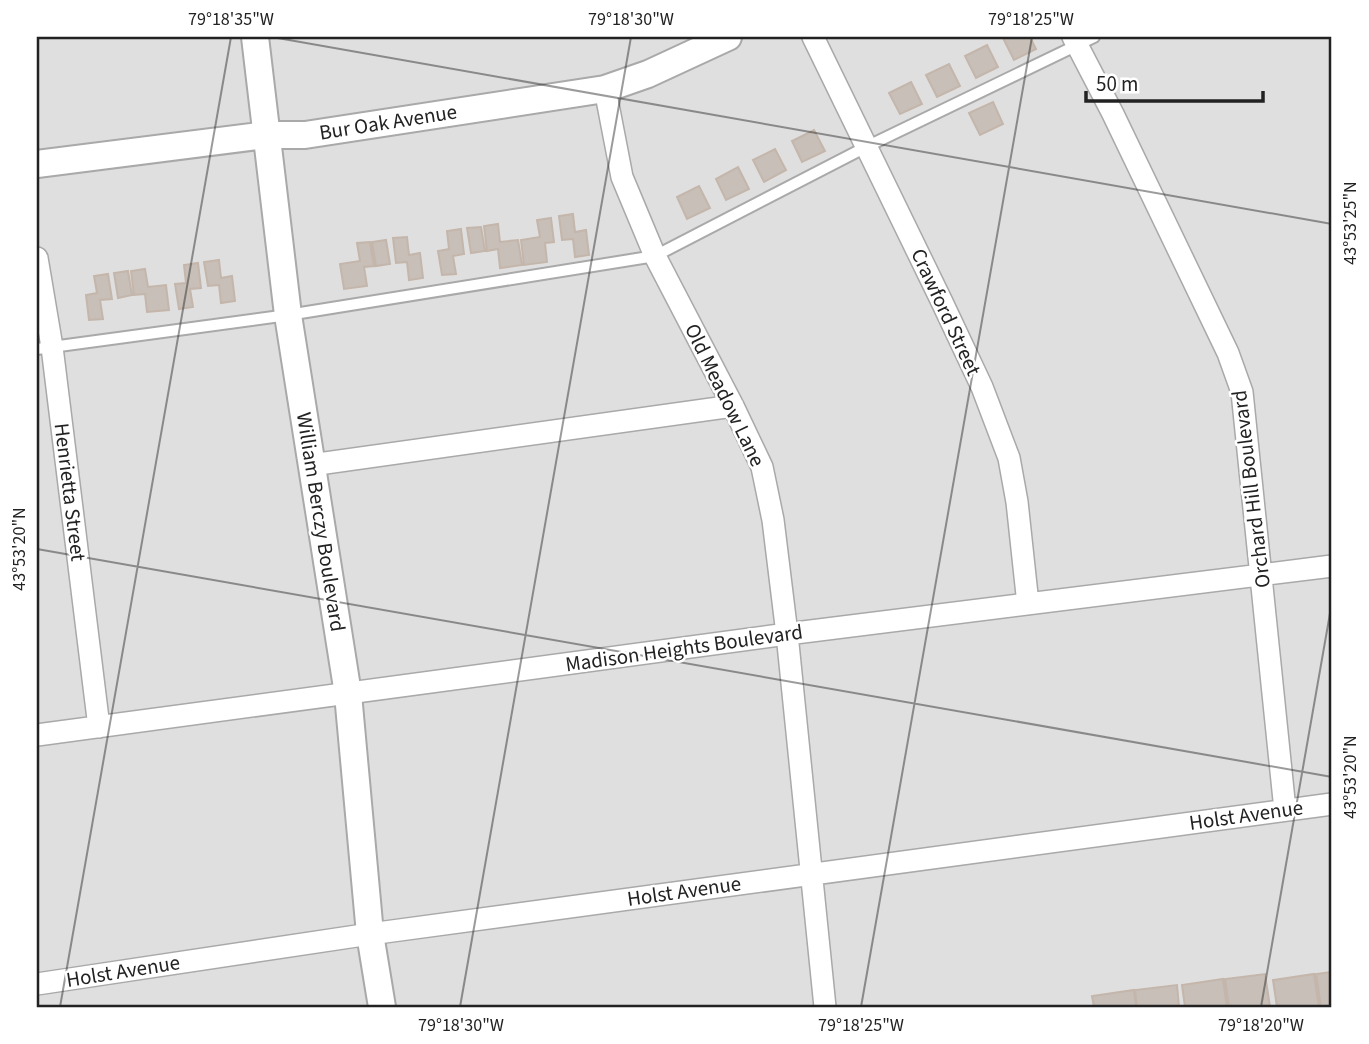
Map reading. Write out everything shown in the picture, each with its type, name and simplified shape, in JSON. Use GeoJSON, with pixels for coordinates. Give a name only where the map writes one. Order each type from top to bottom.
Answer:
{"type":"FeatureCollection","features":[{"type":"Feature","properties":{"kind":"street","name":"William Berczy Boulevard"},"geometry":{"type":"LineString","coordinates":[[255,37],[288,314],[348,694],[370,934],[382,1007]]}},
{"type":"Feature","properties":{"kind":"street","name":"Bur Oak Avenue"},"geometry":{"type":"LineString","coordinates":[[37,164],[266,135],[306,135],[605,89],[648,74],[728,37]]}},
{"type":"Feature","properties":{"kind":"street","name":"Crawford Street"},"geometry":{"type":"LineString","coordinates":[[813,37],[982,387],[1009,458],[1017,502],[1028,604]]}},
{"type":"Feature","properties":{"kind":"street","name":"Orchard Hill Boulevard"},"geometry":{"type":"LineString","coordinates":[[1081,40],[1113,114],[1228,353],[1242,392],[1285,810]]}},
{"type":"Feature","properties":{"kind":"street","name":"Old Meadow Lane"},"geometry":{"type":"LineString","coordinates":[[605,89],[622,177],[655,256],[762,467],[773,520],[787,634],[824,1007]]}},
{"type":"Feature","properties":{"kind":"street","name":"Henrietta Street"},"geometry":{"type":"LineString","coordinates":[[37,258],[44,348],[99,727]]}},
{"type":"Feature","properties":{"kind":"street"},"geometry":{"type":"LineString","coordinates":[[311,465],[733,406]]}},
{"type":"Feature","properties":{"kind":"street","name":"Madison Heights Boulevard"},"geometry":{"type":"LineString","coordinates":[[37,735],[787,634],[1332,566]]}},
{"type":"Feature","properties":{"kind":"street","name":"Holst Avenue"},"geometry":{"type":"LineString","coordinates":[[37,984],[370,934],[1332,804]]}},
{"type":"Feature","properties":{"kind":"lane"},"geometry":{"type":"LineString","coordinates":[[44,348],[288,314],[655,256],[1081,40]]}},
{"type":"Feature","properties":{"kind":"shaded area"},"geometry":{"type":"Polygon","coordinates":[[[37,37],[1332,37],[1332,1007],[37,1007],[37,37]]]}},
{"type":"Feature","properties":{"kind":"building"},"geometry":{"type":"Polygon","coordinates":[[[1030,37],[1036,49],[1014,60],[1003,38],[1030,37]]]}},
{"type":"Feature","properties":{"kind":"building"},"geometry":{"type":"Polygon","coordinates":[[[987,45],[998,67],[976,78],[965,56],[987,45]]]}},
{"type":"Feature","properties":{"kind":"building"},"geometry":{"type":"Polygon","coordinates":[[[949,64],[960,86],[937,97],[926,75],[949,64]]]}},
{"type":"Feature","properties":{"kind":"building"},"geometry":{"type":"Polygon","coordinates":[[[911,82],[922,104],[900,114],[889,93],[911,82]]]}},
{"type":"Feature","properties":{"kind":"building"},"geometry":{"type":"Polygon","coordinates":[[[993,102],[1003,124],[980,135],[969,113],[993,102]]]}},
{"type":"Feature","properties":{"kind":"building"},"geometry":{"type":"Polygon","coordinates":[[[814,130],[825,151],[802,162],[792,141],[814,130]]]}},
{"type":"Feature","properties":{"kind":"building"},"geometry":{"type":"Polygon","coordinates":[[[775,149],[786,170],[764,182],[753,160],[775,149]]]}},
{"type":"Feature","properties":{"kind":"building"},"geometry":{"type":"Polygon","coordinates":[[[738,167],[749,189],[726,200],[716,179],[738,167]]]}},
{"type":"Feature","properties":{"kind":"building"},"geometry":{"type":"Polygon","coordinates":[[[699,186],[710,208],[687,219],[677,197],[699,186]]]}},
{"type":"Feature","properties":{"kind":"building"},"geometry":{"type":"Polygon","coordinates":[[[573,214],[575,232],[586,230],[589,255],[575,257],[573,239],[562,240],[559,216],[573,214]]]}},
{"type":"Feature","properties":{"kind":"building"},"geometry":{"type":"Polygon","coordinates":[[[551,218],[554,242],[545,243],[547,262],[524,265],[521,240],[540,237],[537,220],[551,218]]]}},
{"type":"Feature","properties":{"kind":"building"},"geometry":{"type":"Polygon","coordinates":[[[498,224],[500,242],[518,240],[522,265],[500,268],[498,249],[487,251],[484,226],[498,224]]]}},
{"type":"Feature","properties":{"kind":"building"},"geometry":{"type":"Polygon","coordinates":[[[481,227],[485,251],[471,253],[467,228],[481,227]]]}},
{"type":"Feature","properties":{"kind":"building"},"geometry":{"type":"Polygon","coordinates":[[[461,229],[464,254],[453,256],[456,274],[442,275],[438,251],[449,249],[447,231],[461,229]]]}},
{"type":"Feature","properties":{"kind":"building"},"geometry":{"type":"Polygon","coordinates":[[[407,237],[409,255],[420,253],[423,278],[409,280],[407,262],[396,263],[393,238],[407,237]]]}},
{"type":"Feature","properties":{"kind":"building"},"geometry":{"type":"Polygon","coordinates":[[[386,240],[390,264],[376,266],[372,242],[386,240]]]}},
{"type":"Feature","properties":{"kind":"building"},"geometry":{"type":"Polygon","coordinates":[[[370,242],[374,266],[364,267],[367,286],[344,289],[340,264],[360,261],[357,243],[370,242]]]}},
{"type":"Feature","properties":{"kind":"building"},"geometry":{"type":"Polygon","coordinates":[[[219,260],[221,278],[232,276],[235,301],[221,303],[219,285],[208,286],[204,262],[219,260]]]}},
{"type":"Feature","properties":{"kind":"building"},"geometry":{"type":"Polygon","coordinates":[[[198,263],[201,288],[190,289],[193,307],[179,309],[175,284],[186,283],[184,265],[198,263]]]}},
{"type":"Feature","properties":{"kind":"building"},"geometry":{"type":"Polygon","coordinates":[[[145,269],[148,287],[166,285],[169,310],[147,312],[145,294],[134,295],[131,271],[145,269]]]}},
{"type":"Feature","properties":{"kind":"building"},"geometry":{"type":"Polygon","coordinates":[[[128,271],[132,295],[118,298],[114,273],[128,271]]]}},
{"type":"Feature","properties":{"kind":"building"},"geometry":{"type":"Polygon","coordinates":[[[108,274],[112,299],[100,300],[103,319],[89,320],[86,295],[97,293],[94,276],[108,274]]]}},
{"type":"Feature","properties":{"kind":"building"},"geometry":{"type":"Polygon","coordinates":[[[1332,972],[1332,1007],[1321,1007],[1316,974],[1332,972]]]}},
{"type":"Feature","properties":{"kind":"building"},"geometry":{"type":"Polygon","coordinates":[[[1265,974],[1270,1007],[1229,1007],[1225,979],[1265,974]]]}},
{"type":"Feature","properties":{"kind":"building"},"geometry":{"type":"Polygon","coordinates":[[[1314,974],[1319,1007],[1277,1007],[1273,980],[1314,974]]]}},
{"type":"Feature","properties":{"kind":"building"},"geometry":{"type":"Polygon","coordinates":[[[1223,979],[1227,1007],[1185,1007],[1182,985],[1223,979]]]}},
{"type":"Feature","properties":{"kind":"building"},"geometry":{"type":"Polygon","coordinates":[[[1177,985],[1179,1007],[1137,1007],[1135,990],[1177,985]]]}},
{"type":"Feature","properties":{"kind":"building"},"geometry":{"type":"Polygon","coordinates":[[[1134,990],[1136,1007],[1094,1007],[1092,996],[1134,990]]]}}]}
